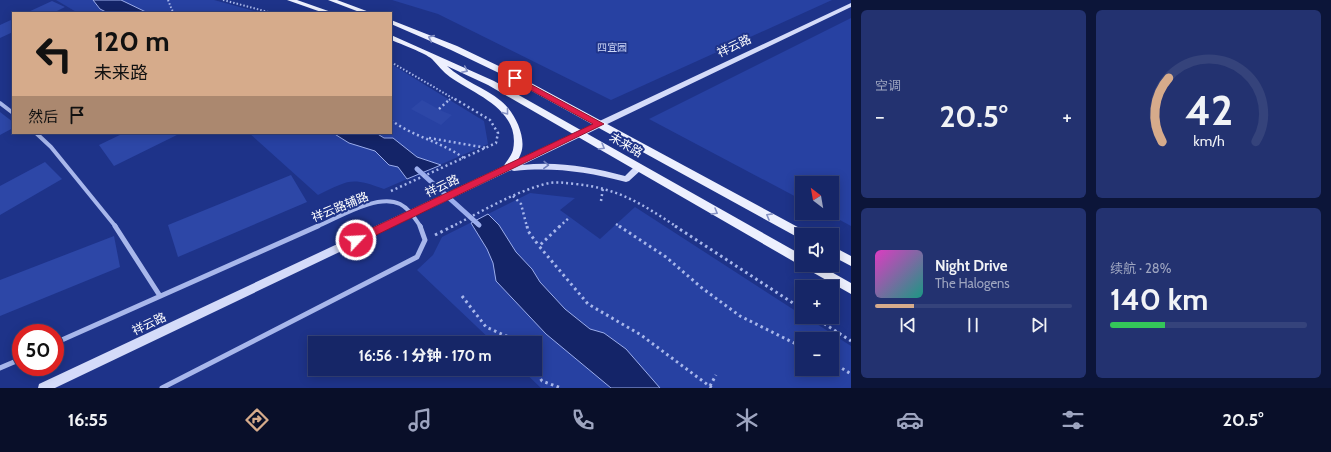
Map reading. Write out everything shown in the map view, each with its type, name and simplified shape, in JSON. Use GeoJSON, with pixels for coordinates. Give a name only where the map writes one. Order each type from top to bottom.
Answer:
{"type":"FeatureCollection","features":[{"type":"Feature","properties":{"kind":"main road"},"geometry":{"type":"LineString","coordinates":[[290,0],[328,12]]}},
{"type":"Feature","properties":{"kind":"main road"},"geometry":{"type":"LineString","coordinates":[[331,0],[366,12]]}},
{"type":"Feature","properties":{"kind":"main road","name":"祥云路"},"geometry":{"type":"LineString","coordinates":[[42,388],[489,178],[851,5]]}},
{"type":"Feature","properties":{"kind":"main road","name":"未来路"},"geometry":{"type":"LineString","coordinates":[[392,22],[447,45],[497,69],[795,231]]}},
{"type":"Feature","properties":{"kind":"main road","name":"未来路"},"geometry":{"type":"LineString","coordinates":[[392,36],[491,83],[795,257]]}},
{"type":"Feature","properties":{"kind":"main road"},"geometry":{"type":"LineString","coordinates":[[432,54],[451,74],[499,103],[511,119],[517,132],[518,140],[516,152],[507,169]]}},
{"type":"Feature","properties":{"kind":"main road"},"geometry":{"type":"LineString","coordinates":[[507,169],[540,165],[581,167],[626,179],[638,168]]}},
{"type":"Feature","properties":{"kind":"main road"},"geometry":{"type":"LineString","coordinates":[[839,255],[851,261]]}},
{"type":"Feature","properties":{"kind":"main road"},"geometry":{"type":"LineString","coordinates":[[821,272],[851,289]]}},
{"type":"Feature","properties":{"kind":"street"},"geometry":{"type":"LineString","coordinates":[[0,103],[12,112]]}},
{"type":"Feature","properties":{"kind":"street"},"geometry":{"type":"LineString","coordinates":[[37,134],[51,147],[118,230],[160,296]]}},
{"type":"Feature","properties":{"kind":"street","name":"祥云路辅路"},"geometry":{"type":"LineString","coordinates":[[64,340],[368,204],[381,202],[401,203],[412,214],[422,229],[425,240]]}},
{"type":"Feature","properties":{"kind":"street"},"geometry":{"type":"LineString","coordinates":[[162,388],[402,266],[417,257],[425,240]]}},
{"type":"Feature","properties":{"kind":"street"},"geometry":{"type":"LineString","coordinates":[[0,368],[12,363]]}},
{"type":"Feature","properties":{"kind":"path"},"geometry":{"type":"LineString","coordinates":[[168,0],[172,10],[175,12]]}},
{"type":"Feature","properties":{"kind":"path"},"geometry":{"type":"LineString","coordinates":[[223,0],[268,12]]}},
{"type":"Feature","properties":{"kind":"path"},"geometry":{"type":"LineString","coordinates":[[392,63],[490,120],[499,137],[497,143],[408,183]]}},
{"type":"Feature","properties":{"kind":"path"},"geometry":{"type":"LineString","coordinates":[[439,109],[452,98]]}},
{"type":"Feature","properties":{"kind":"path"},"geometry":{"type":"LineString","coordinates":[[392,121],[399,126],[452,148],[464,159]]}},
{"type":"Feature","properties":{"kind":"path"},"geometry":{"type":"LineString","coordinates":[[422,136],[487,148]]}},
{"type":"Feature","properties":{"kind":"path"},"geometry":{"type":"LineString","coordinates":[[425,240],[535,186],[557,182],[603,188],[638,202],[795,304]]}},
{"type":"Feature","properties":{"kind":"path"},"geometry":{"type":"LineString","coordinates":[[601,201],[603,188]]}},
{"type":"Feature","properties":{"kind":"path"},"geometry":{"type":"LineString","coordinates":[[513,196],[521,204],[528,231],[588,304],[642,335],[711,387],[716,375]]}},
{"type":"Feature","properties":{"kind":"path"},"geometry":{"type":"LineString","coordinates":[[539,246],[570,217]]}},
{"type":"Feature","properties":{"kind":"path"},"geometry":{"type":"LineString","coordinates":[[616,224],[666,257],[740,316],[795,344]]}},
{"type":"Feature","properties":{"kind":"path"},"geometry":{"type":"LineString","coordinates":[[462,296],[486,327],[506,336]]}},
{"type":"Feature","properties":{"kind":"path"},"geometry":{"type":"LineString","coordinates":[[825,324],[851,341]]}},
{"type":"Feature","properties":{"kind":"path"},"geometry":{"type":"LineString","coordinates":[[839,366],[851,374]]}},
{"type":"Feature","properties":{"kind":"path"},"geometry":{"type":"LineString","coordinates":[[539,376],[542,381],[561,388]]}},
{"type":"Feature","properties":{"kind":"green space"},"geometry":{"type":"Polygon","coordinates":[[[56,0],[214,0],[258,12],[76,12],[56,0]]]}},
{"type":"Feature","properties":{"kind":"green space","name":"四宜园"},"geometry":{"type":"Polygon","coordinates":[[[392,0],[832,0],[611,100],[438,14],[392,0]]]}},
{"type":"Feature","properties":{"kind":"green space"},"geometry":{"type":"Polygon","coordinates":[[[851,18],[851,226],[839,220],[839,176],[795,176],[795,196],[649,119],[851,18]]]}},
{"type":"Feature","properties":{"kind":"green space"},"geometry":{"type":"Polygon","coordinates":[[[392,65],[484,121],[488,144],[384,189],[364,183],[350,182],[344,183],[318,195],[250,134],[392,134],[392,65]]]}},
{"type":"Feature","properties":{"kind":"green space"},"geometry":{"type":"Polygon","coordinates":[[[530,193],[575,198],[560,210],[600,239],[635,207],[795,310],[795,324],[817,324],[829,332],[795,332],[795,376],[839,376],[839,338],[851,346],[851,388],[541,388],[528,376],[542,376],[542,336],[487,336],[417,270],[433,255],[442,237],[530,193]]]}},
{"type":"Feature","properties":{"kind":"shaded area"},"geometry":{"type":"Polygon","coordinates":[[[93,0],[121,0],[146,12],[106,12],[100,9],[93,0]]]}},
{"type":"Feature","properties":{"kind":"shaded area"},"geometry":{"type":"Polygon","coordinates":[[[335,134],[378,134],[384,138],[393,138],[417,157],[441,165],[407,179],[398,167],[389,165],[375,151],[349,143],[335,134]]]}},
{"type":"Feature","properties":{"kind":"shaded area"},"geometry":{"type":"Polygon","coordinates":[[[488,214],[499,225],[516,252],[532,269],[540,282],[565,309],[590,329],[604,333],[626,349],[660,388],[611,388],[546,334],[496,281],[493,263],[487,249],[471,223],[488,214]]]}},
{"type":"Feature","properties":{"kind":"building"},"geometry":{"type":"Polygon","coordinates":[[[52,1],[65,7],[55,12],[28,12],[52,1]]]}},
{"type":"Feature","properties":{"kind":"building"},"geometry":{"type":"Polygon","coordinates":[[[12,19],[12,32],[0,38],[0,25],[12,19]]]}},
{"type":"Feature","properties":{"kind":"building"},"geometry":{"type":"Polygon","coordinates":[[[422,100],[452,115],[441,125],[411,109],[422,100]]]}},
{"type":"Feature","properties":{"kind":"building"},"geometry":{"type":"Polygon","coordinates":[[[0,112],[12,121],[12,129],[0,135],[0,112]]]}},
{"type":"Feature","properties":{"kind":"building"},"geometry":{"type":"Polygon","coordinates":[[[122,134],[179,134],[114,166],[99,145],[122,134]]]}},
{"type":"Feature","properties":{"kind":"building"},"geometry":{"type":"Polygon","coordinates":[[[45,162],[62,179],[0,215],[0,186],[45,162]]]}},
{"type":"Feature","properties":{"kind":"building"},"geometry":{"type":"Polygon","coordinates":[[[291,175],[307,202],[178,257],[168,225],[291,175]]]}},
{"type":"Feature","properties":{"kind":"building"},"geometry":{"type":"Polygon","coordinates":[[[114,236],[120,267],[0,316],[0,280],[114,236]]]}},
{"type":"Feature","properties":{"kind":"waterway"},"geometry":{"type":"LineString","coordinates":[[417,169],[479,225]]}},
{"type":"Feature","properties":{"kind":"route"},"geometry":{"type":"LineString","coordinates":[[356,240],[600,124],[515,78]]}}]}
